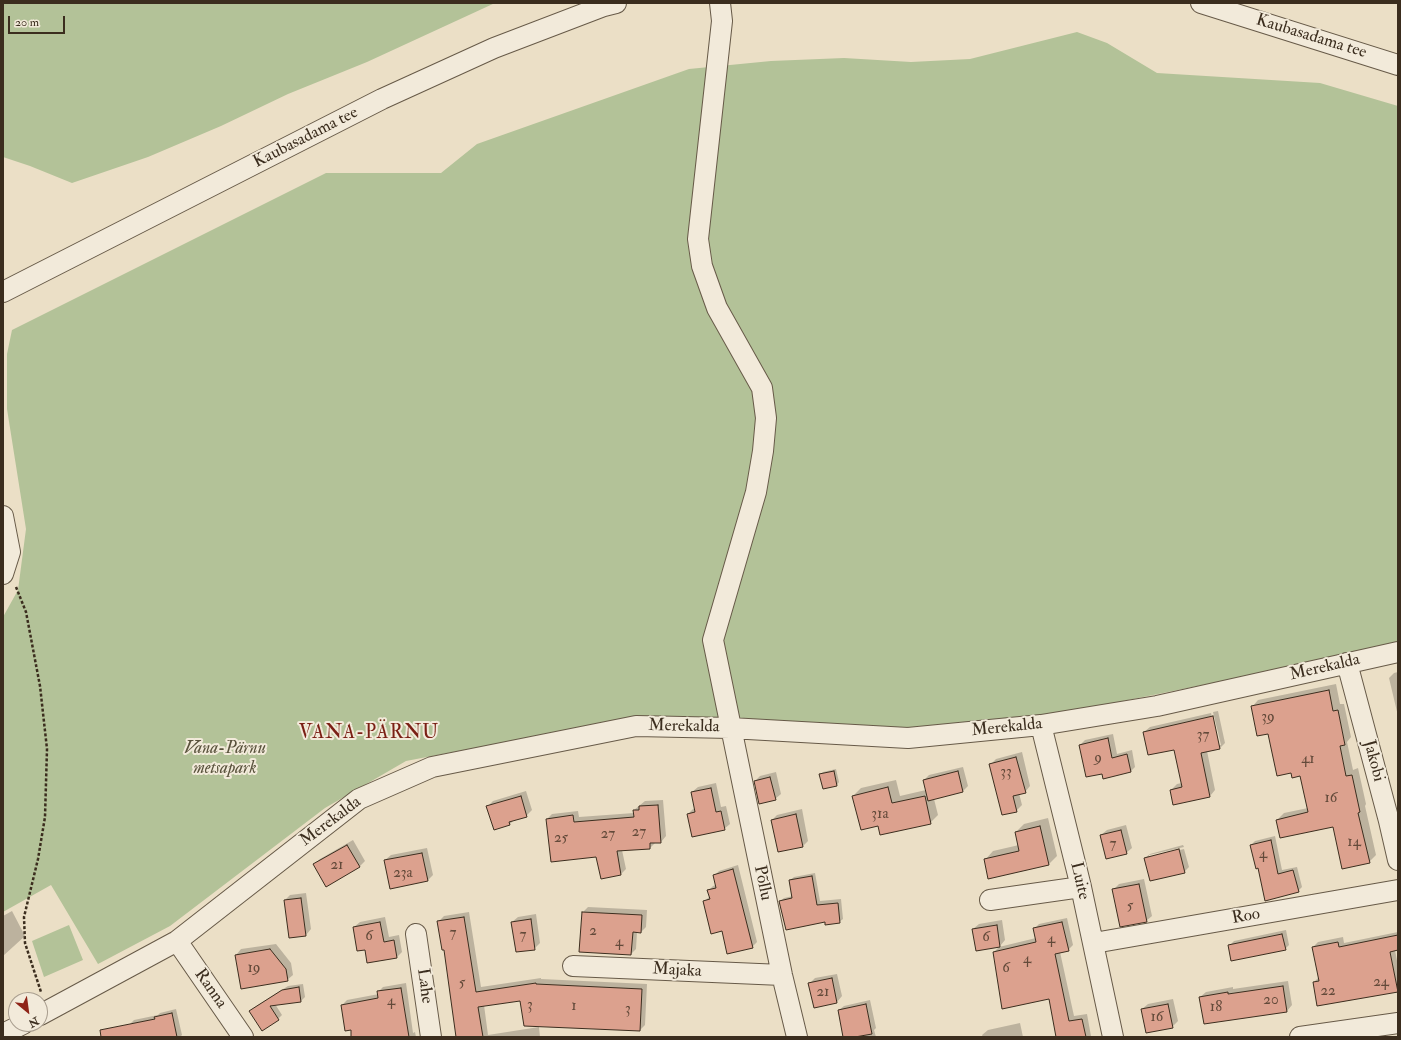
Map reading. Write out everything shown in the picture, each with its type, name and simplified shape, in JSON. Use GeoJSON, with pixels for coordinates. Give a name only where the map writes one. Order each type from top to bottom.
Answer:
{"type":"FeatureCollection","features":[{"type":"Feature","properties":{"kind":"street","name":"Kaubasadama tee"},"geometry":{"type":"LineString","coordinates":[[3,292],[389,96],[494,48],[604,6],[616,3]]}},
{"type":"Feature","properties":{"kind":"street","name":"Põllu"},"geometry":{"type":"LineString","coordinates":[[720,3],[722,21],[698,239],[702,266],[717,308],[762,388],[766,418],[756,492],[713,640],[782,975],[797,1037]]}},
{"type":"Feature","properties":{"kind":"street","name":"Kaubasadama tee"},"geometry":{"type":"LineString","coordinates":[[1201,3],[1398,64]]}},
{"type":"Feature","properties":{"kind":"street"},"geometry":{"type":"LineString","coordinates":[[3,516],[10,552],[5,568]]}},
{"type":"Feature","properties":{"kind":"street","name":"Merekalda"},"geometry":{"type":"LineString","coordinates":[[48,1011],[177,941],[359,799],[432,767],[636,726],[730,728],[908,738],[1041,725],[1158,706],[1398,652]]}},
{"type":"Feature","properties":{"kind":"street","name":"Jakobi"},"geometry":{"type":"LineString","coordinates":[[1347,663],[1394,820],[1398,860]]}},
{"type":"Feature","properties":{"kind":"street","name":"Luite"},"geometry":{"type":"LineString","coordinates":[[1041,725],[1094,943],[1113,1037]]}},
{"type":"Feature","properties":{"kind":"street"},"geometry":{"type":"LineString","coordinates":[[990,900],[1081,887]]}},
{"type":"Feature","properties":{"kind":"street","name":"Roo"},"geometry":{"type":"LineString","coordinates":[[1094,943],[1398,890]]}},
{"type":"Feature","properties":{"kind":"street","name":"Lahe"},"geometry":{"type":"LineString","coordinates":[[416,934],[431,1037]]}},
{"type":"Feature","properties":{"kind":"street","name":"Ranna"},"geometry":{"type":"LineString","coordinates":[[177,941],[243,1037]]}},
{"type":"Feature","properties":{"kind":"street","name":"Majaka"},"geometry":{"type":"LineString","coordinates":[[573,966],[782,975]]}},
{"type":"Feature","properties":{"kind":"street"},"geometry":{"type":"LineString","coordinates":[[1308,1036],[1398,1023]]}},
{"type":"Feature","properties":{"kind":"path"},"geometry":{"type":"LineString","coordinates":[[5,568],[26,612],[40,686],[47,749],[45,817],[38,859],[24,917],[25,943],[41,992]]}},
{"type":"Feature","properties":{"kind":"green space"},"geometry":{"type":"Polygon","coordinates":[[[3,3],[495,3],[367,62],[288,94],[221,126],[148,157],[72,183],[3,157],[3,3]]]}},
{"type":"Feature","properties":{"kind":"green space","name":"Vana-Pärnu metsapark"},"geometry":{"type":"Polygon","coordinates":[[[1077,32],[1107,43],[1157,73],[1320,83],[1398,106],[1398,644],[1064,713],[903,731],[621,720],[406,761],[325,808],[170,926],[98,964],[51,885],[3,912],[3,617],[18,590],[26,529],[7,409],[7,354],[12,330],[326,173],[441,173],[477,144],[689,69],[771,61],[844,58],[911,62],[970,59],[1077,32]]]}},
{"type":"Feature","properties":{"kind":"green space"},"geometry":{"type":"Polygon","coordinates":[[[69,925],[83,960],[44,977],[32,941],[69,925]]]}},
{"type":"Feature","properties":{"kind":"building"},"geometry":{"type":"Polygon","coordinates":[[[1329,690],[1333,711],[1338,710],[1345,745],[1340,746],[1346,776],[1352,775],[1360,812],[1358,813],[1370,863],[1342,869],[1333,827],[1280,838],[1276,820],[1308,812],[1300,776],[1292,778],[1291,773],[1277,776],[1268,734],[1257,736],[1251,706],[1329,690]]]}},
{"type":"Feature","properties":{"kind":"building"},"geometry":{"type":"Polygon","coordinates":[[[1213,716],[1220,749],[1201,753],[1210,797],[1173,805],[1170,790],[1182,787],[1174,750],[1148,755],[1143,732],[1213,716]]]}},
{"type":"Feature","properties":{"kind":"building"},"geometry":{"type":"Polygon","coordinates":[[[1108,738],[1112,758],[1127,754],[1131,772],[1103,779],[1102,774],[1086,777],[1079,745],[1108,738]]]}},
{"type":"Feature","properties":{"kind":"building"},"geometry":{"type":"Polygon","coordinates":[[[1016,757],[1026,793],[1013,796],[1017,812],[1002,815],[989,764],[1016,757]]]}},
{"type":"Feature","properties":{"kind":"building"},"geometry":{"type":"Polygon","coordinates":[[[834,771],[837,786],[823,789],[819,774],[834,771]]]}},
{"type":"Feature","properties":{"kind":"building"},"geometry":{"type":"Polygon","coordinates":[[[958,771],[963,792],[928,801],[923,780],[958,771]]]}},
{"type":"Feature","properties":{"kind":"building"},"geometry":{"type":"Polygon","coordinates":[[[770,777],[776,800],[759,804],[754,781],[770,777]]]}},
{"type":"Feature","properties":{"kind":"building"},"geometry":{"type":"Polygon","coordinates":[[[888,787],[892,803],[925,796],[931,824],[880,835],[878,826],[861,830],[852,796],[888,787]]]}},
{"type":"Feature","properties":{"kind":"building"},"geometry":{"type":"Polygon","coordinates":[[[711,788],[716,812],[721,811],[725,830],[692,837],[687,814],[695,812],[691,792],[711,788]]]}},
{"type":"Feature","properties":{"kind":"building"},"geometry":{"type":"Polygon","coordinates":[[[521,796],[527,817],[509,822],[510,825],[494,830],[486,806],[521,796]]]}},
{"type":"Feature","properties":{"kind":"building"},"geometry":{"type":"Polygon","coordinates":[[[658,805],[661,843],[650,843],[650,849],[617,851],[621,875],[601,879],[596,857],[551,862],[546,819],[573,815],[574,822],[634,817],[633,810],[639,810],[639,806],[658,805]]]}},
{"type":"Feature","properties":{"kind":"building"},"geometry":{"type":"Polygon","coordinates":[[[796,814],[803,847],[778,852],[771,820],[796,814]]]}},
{"type":"Feature","properties":{"kind":"building"},"geometry":{"type":"Polygon","coordinates":[[[1040,826],[1049,865],[988,879],[984,859],[1019,851],[1015,832],[1040,826]]]}},
{"type":"Feature","properties":{"kind":"building"},"geometry":{"type":"Polygon","coordinates":[[[1121,830],[1127,854],[1106,859],[1100,835],[1121,830]]]}},
{"type":"Feature","properties":{"kind":"building"},"geometry":{"type":"Polygon","coordinates":[[[1271,840],[1278,874],[1293,870],[1299,892],[1265,901],[1258,868],[1256,869],[1250,845],[1271,840]]]}},
{"type":"Feature","properties":{"kind":"building"},"geometry":{"type":"Polygon","coordinates":[[[347,845],[360,867],[326,887],[313,864],[347,845]]]}},
{"type":"Feature","properties":{"kind":"building"},"geometry":{"type":"Polygon","coordinates":[[[1179,849],[1185,873],[1150,881],[1144,858],[1179,849]]]}},
{"type":"Feature","properties":{"kind":"building"},"geometry":{"type":"Polygon","coordinates":[[[422,853],[428,881],[390,889],[384,860],[422,853]]]}},
{"type":"Feature","properties":{"kind":"building"},"geometry":{"type":"Polygon","coordinates":[[[733,869],[753,948],[727,954],[722,931],[711,934],[703,901],[710,899],[707,890],[716,888],[713,875],[733,869]]]}},
{"type":"Feature","properties":{"kind":"building"},"geometry":{"type":"Polygon","coordinates":[[[812,876],[817,905],[838,903],[840,923],[825,925],[825,922],[786,930],[779,901],[792,898],[789,880],[812,876]]]}},
{"type":"Feature","properties":{"kind":"building"},"geometry":{"type":"Polygon","coordinates":[[[1139,884],[1147,922],[1120,927],[1112,889],[1139,884]]]}},
{"type":"Feature","properties":{"kind":"building"},"geometry":{"type":"Polygon","coordinates":[[[301,898],[306,936],[289,938],[284,900],[301,898]]]}},
{"type":"Feature","properties":{"kind":"building"},"geometry":{"type":"Polygon","coordinates":[[[582,912],[642,915],[641,933],[633,932],[631,955],[579,952],[582,912]]]}},
{"type":"Feature","properties":{"kind":"building"},"geometry":{"type":"Polygon","coordinates":[[[464,917],[476,992],[536,983],[642,989],[640,1031],[524,1026],[520,1001],[478,1007],[483,1037],[456,1037],[444,950],[442,950],[437,921],[464,917]]]}},
{"type":"Feature","properties":{"kind":"building"},"geometry":{"type":"Polygon","coordinates":[[[531,919],[535,950],[516,952],[511,922],[531,919]]]}},
{"type":"Feature","properties":{"kind":"building"},"geometry":{"type":"Polygon","coordinates":[[[380,922],[384,942],[394,940],[397,958],[367,963],[365,950],[357,951],[353,927],[380,922]]]}},
{"type":"Feature","properties":{"kind":"building"},"geometry":{"type":"Polygon","coordinates":[[[1062,922],[1069,951],[1055,954],[1069,1021],[1082,1019],[1086,1037],[1056,1037],[1049,999],[1002,1009],[993,952],[1036,942],[1033,928],[1062,922]]]}},
{"type":"Feature","properties":{"kind":"building"},"geometry":{"type":"Polygon","coordinates":[[[997,925],[1000,947],[976,951],[972,929],[997,925]]]}},
{"type":"Feature","properties":{"kind":"building"},"geometry":{"type":"Polygon","coordinates":[[[1282,934],[1286,950],[1231,961],[1228,945],[1282,934]]]}},
{"type":"Feature","properties":{"kind":"building"},"geometry":{"type":"Polygon","coordinates":[[[1398,935],[1398,950],[1390,952],[1398,992],[1317,1006],[1313,982],[1319,981],[1312,947],[1338,942],[1339,947],[1398,935]]]}},
{"type":"Feature","properties":{"kind":"building"},"geometry":{"type":"Polygon","coordinates":[[[270,949],[286,969],[288,981],[241,989],[235,955],[270,949]]]}},
{"type":"Feature","properties":{"kind":"building"},"geometry":{"type":"Polygon","coordinates":[[[832,978],[837,1003],[814,1008],[808,983],[832,978]]]}},
{"type":"Feature","properties":{"kind":"building"},"geometry":{"type":"Polygon","coordinates":[[[1283,986],[1287,1012],[1204,1024],[1199,997],[1283,986]]]}},
{"type":"Feature","properties":{"kind":"building"},"geometry":{"type":"Polygon","coordinates":[[[299,987],[301,1002],[270,1006],[279,1020],[262,1031],[249,1011],[282,990],[299,987]]]}},
{"type":"Feature","properties":{"kind":"building"},"geometry":{"type":"Polygon","coordinates":[[[401,988],[409,1037],[351,1037],[351,1030],[345,1031],[341,1005],[378,998],[377,991],[401,988]]]}},
{"type":"Feature","properties":{"kind":"building"},"geometry":{"type":"Polygon","coordinates":[[[866,1004],[872,1034],[855,1037],[843,1037],[838,1010],[866,1004]]]}},
{"type":"Feature","properties":{"kind":"building"},"geometry":{"type":"Polygon","coordinates":[[[1168,1004],[1173,1028],[1146,1033],[1141,1009],[1168,1004]]]}},
{"type":"Feature","properties":{"kind":"building"},"geometry":{"type":"Polygon","coordinates":[[[172,1013],[177,1037],[101,1037],[100,1030],[155,1019],[154,1017],[172,1013]]]}},
{"type":"Feature","properties":{"kind":"district","name":"VANA-PÄRNU"},"geometry":{"type":"Point","coordinates":[369,734]}}]}
